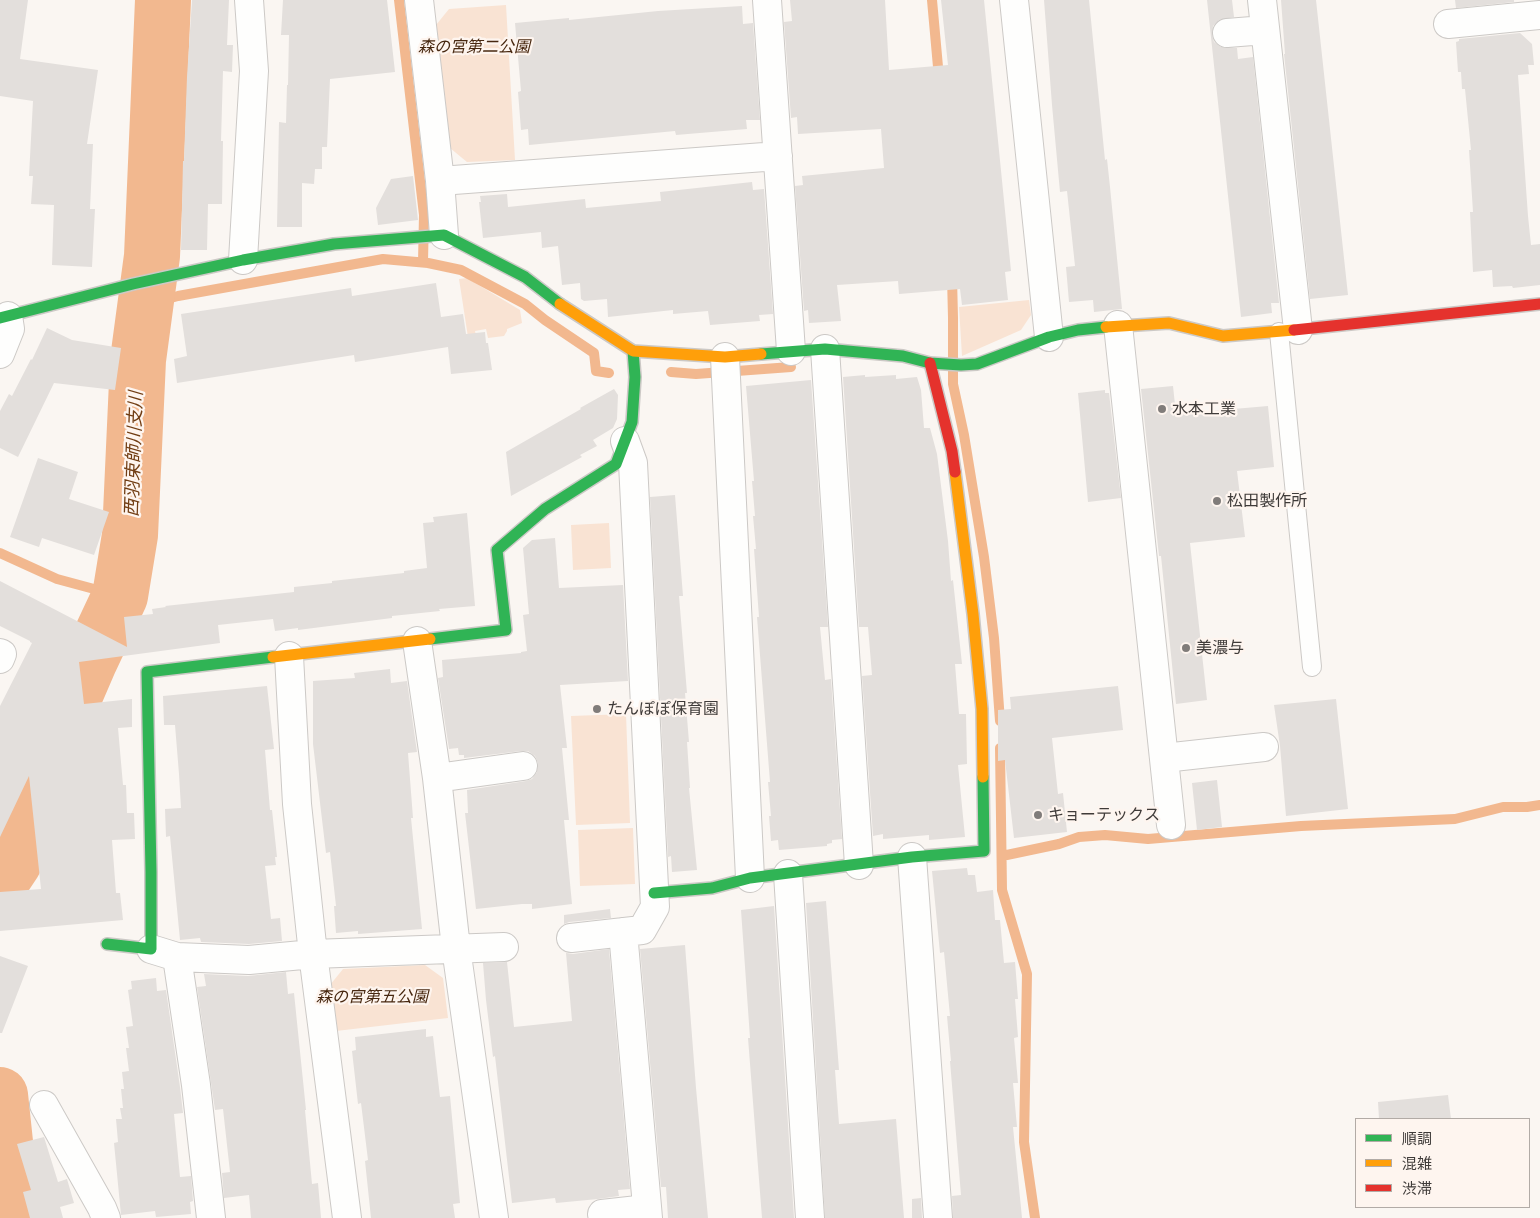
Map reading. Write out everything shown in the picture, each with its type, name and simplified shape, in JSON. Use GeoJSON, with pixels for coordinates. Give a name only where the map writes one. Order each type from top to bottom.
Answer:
{"type":"FeatureCollection","features":[{"type":"Feature","properties":{"kind":"street"},"geometry":{"type":"LineString","coordinates":[[243,260],[254,71],[249,0]]}},
{"type":"Feature","properties":{"kind":"street"},"geometry":{"type":"LineString","coordinates":[[419,0],[440,181],[431,236]]}},
{"type":"Feature","properties":{"kind":"street"},"geometry":{"type":"LineString","coordinates":[[767,0],[791,351]]}},
{"type":"Feature","properties":{"kind":"street"},"geometry":{"type":"LineString","coordinates":[[1014,0],[1049,337]]}},
{"type":"Feature","properties":{"kind":"street"},"geometry":{"type":"LineString","coordinates":[[1262,0],[1289,331]]}},
{"type":"Feature","properties":{"kind":"street"},"geometry":{"type":"LineString","coordinates":[[1448,24],[1540,15]]}},
{"type":"Feature","properties":{"kind":"street"},"geometry":{"type":"LineString","coordinates":[[1227,33],[1265,30]]}},
{"type":"Feature","properties":{"kind":"street"},"geometry":{"type":"LineString","coordinates":[[440,181],[778,156]]}},
{"type":"Feature","properties":{"kind":"street"},"geometry":{"type":"LineString","coordinates":[[0,354],[10,329],[4,317],[134,284],[243,260],[334,244],[431,236],[525,277],[566,308],[633,351],[725,368],[791,351],[825,349],[903,356],[930,363],[960,366],[977,364],[1049,337],[1078,330],[1118,325],[1169,323],[1223,336],[1289,331],[1540,304]]}},
{"type":"Feature","properties":{"kind":"street"},"geometry":{"type":"LineString","coordinates":[[1118,325],[1171,825]]}},
{"type":"Feature","properties":{"kind":"street"},"geometry":{"type":"LineString","coordinates":[[825,349],[859,865]]}},
{"type":"Feature","properties":{"kind":"street"},"geometry":{"type":"LineString","coordinates":[[151,949],[147,672],[506,630],[497,550],[545,509],[616,464],[632,422],[635,377],[633,351]]}},
{"type":"Feature","properties":{"kind":"street"},"geometry":{"type":"LineString","coordinates":[[654,893],[712,888],[750,878],[912,857],[984,850],[982,709],[973,614],[952,451],[930,363]]}},
{"type":"Feature","properties":{"kind":"street"},"geometry":{"type":"LineString","coordinates":[[725,368],[750,878]]}},
{"type":"Feature","properties":{"kind":"street"},"geometry":{"type":"LineString","coordinates":[[571,938],[642,930],[655,907],[633,463],[625,440]]}},
{"type":"Feature","properties":{"kind":"street"},"geometry":{"type":"LineString","coordinates":[[417,641],[437,778],[456,948],[494,1218]]}},
{"type":"Feature","properties":{"kind":"street"},"geometry":{"type":"LineString","coordinates":[[0,653],[2,654],[0,659]]}},
{"type":"Feature","properties":{"kind":"street"},"geometry":{"type":"LineString","coordinates":[[289,656],[297,804],[313,954],[348,1218]]}},
{"type":"Feature","properties":{"kind":"street"},"geometry":{"type":"LineString","coordinates":[[1164,758],[1264,747]]}},
{"type":"Feature","properties":{"kind":"street"},"geometry":{"type":"LineString","coordinates":[[437,778],[523,766]]}},
{"type":"Feature","properties":{"kind":"street"},"geometry":{"type":"LineString","coordinates":[[912,857],[938,1218]]}},
{"type":"Feature","properties":{"kind":"street"},"geometry":{"type":"LineString","coordinates":[[788,874],[810,1218]]}},
{"type":"Feature","properties":{"kind":"street"},"geometry":{"type":"LineString","coordinates":[[602,1214],[648,1213],[623,932]]}},
{"type":"Feature","properties":{"kind":"street"},"geometry":{"type":"LineString","coordinates":[[107,944],[151,949],[177,957],[249,960],[313,954],[504,947]]}},
{"type":"Feature","properties":{"kind":"street"},"geometry":{"type":"LineString","coordinates":[[177,957],[196,1085],[212,1218]]}},
{"type":"Feature","properties":{"kind":"street"},"geometry":{"type":"LineString","coordinates":[[44,1105],[106,1218]]}},
{"type":"Feature","properties":{"kind":"lane"},"geometry":{"type":"LineString","coordinates":[[1289,331],[1312,667]]}},
{"type":"Feature","properties":{"kind":"green space","name":"森の宮第二公園"},"geometry":{"type":"Polygon","coordinates":[[[506,5],[515,160],[467,162],[450,148],[436,25],[449,9],[506,5]]]}},
{"type":"Feature","properties":{"kind":"green space"},"geometry":{"type":"Polygon","coordinates":[[[467,278],[520,310],[522,323],[507,329],[504,336],[488,338],[486,329],[475,331],[476,335],[468,337],[459,279],[467,278]]]}},
{"type":"Feature","properties":{"kind":"green space"},"geometry":{"type":"Polygon","coordinates":[[[1029,300],[1031,315],[1021,330],[962,356],[959,307],[1029,300]]]}},
{"type":"Feature","properties":{"kind":"green space"},"geometry":{"type":"Polygon","coordinates":[[[609,523],[611,568],[573,570],[571,525],[609,523]]]}},
{"type":"Feature","properties":{"kind":"green space"},"geometry":{"type":"Polygon","coordinates":[[[626,714],[630,823],[576,825],[571,716],[626,714]]]}},
{"type":"Feature","properties":{"kind":"green space"},"geometry":{"type":"Polygon","coordinates":[[[633,828],[635,884],[580,886],[578,830],[633,828]]]}},
{"type":"Feature","properties":{"kind":"green space","name":"森の宮第五公園"},"geometry":{"type":"Polygon","coordinates":[[[425,965],[443,978],[448,1018],[336,1031],[330,985],[343,969],[425,965]]]}},
{"type":"Feature","properties":{"kind":"building"},"geometry":{"type":"Polygon","coordinates":[[[0,0],[28,0],[20,59],[98,70],[87,144],[93,144],[90,209],[95,209],[92,267],[52,265],[54,205],[31,204],[33,176],[29,176],[33,101],[0,96],[0,0]]]}},
{"type":"Feature","properties":{"kind":"building"},"geometry":{"type":"Polygon","coordinates":[[[192,0],[229,0],[227,45],[233,45],[232,72],[223,71],[222,204],[208,204],[207,250],[181,250],[183,161],[192,0]]]}},
{"type":"Feature","properties":{"kind":"building"},"geometry":{"type":"Polygon","coordinates":[[[283,0],[387,0],[395,72],[330,79],[327,147],[322,147],[322,169],[315,169],[314,184],[302,183],[302,227],[277,227],[279,122],[286,123],[288,85],[289,35],[281,35],[283,0]]]}},
{"type":"Feature","properties":{"kind":"building"},"geometry":{"type":"Polygon","coordinates":[[[790,0],[885,0],[889,70],[948,65],[941,0],[984,0],[1011,271],[1005,272],[1008,300],[962,305],[960,289],[899,294],[898,281],[837,285],[841,321],[809,323],[808,310],[804,311],[795,186],[803,185],[802,176],[884,168],[881,129],[798,134],[797,117],[791,118],[784,22],[792,21],[790,0]]]}},
{"type":"Feature","properties":{"kind":"building"},"geometry":{"type":"Polygon","coordinates":[[[1044,0],[1089,0],[1122,309],[1094,312],[1093,300],[1069,302],[1066,267],[1075,266],[1067,191],[1060,192],[1044,0]]]}},
{"type":"Feature","properties":{"kind":"building"},"geometry":{"type":"Polygon","coordinates":[[[1207,0],[1232,0],[1234,17],[1219,20],[1213,26],[1212,35],[1214,42],[1221,47],[1237,48],[1238,59],[1253,57],[1279,303],[1271,303],[1272,313],[1241,317],[1207,0]]]}},
{"type":"Feature","properties":{"kind":"building"},"geometry":{"type":"Polygon","coordinates":[[[1281,0],[1316,0],[1348,295],[1310,299],[1284,54],[1281,0]]]}},
{"type":"Feature","properties":{"kind":"building"},"geometry":{"type":"Polygon","coordinates":[[[1455,0],[1514,0],[1514,2],[1456,8],[1455,0]]]}},
{"type":"Feature","properties":{"kind":"building"},"geometry":{"type":"Polygon","coordinates":[[[742,6],[743,24],[753,23],[760,120],[746,120],[747,129],[676,135],[675,131],[529,145],[528,129],[521,130],[518,92],[521,91],[515,23],[742,6]]]}},
{"type":"Feature","properties":{"kind":"building"},"geometry":{"type":"Polygon","coordinates":[[[1520,33],[1532,44],[1534,65],[1528,65],[1529,74],[1518,75],[1531,245],[1540,244],[1540,285],[1513,288],[1512,286],[1493,287],[1492,270],[1473,272],[1470,212],[1473,212],[1469,150],[1471,150],[1465,89],[1462,89],[1461,72],[1458,72],[1456,42],[1459,39],[1520,33]]]}},
{"type":"Feature","properties":{"kind":"building"},"geometry":{"type":"Polygon","coordinates":[[[413,176],[418,220],[378,225],[376,208],[391,179],[413,176]]]}},
{"type":"Feature","properties":{"kind":"building"},"geometry":{"type":"Polygon","coordinates":[[[752,182],[753,190],[764,189],[773,314],[759,315],[760,321],[710,325],[708,311],[673,314],[673,310],[608,317],[607,299],[584,301],[581,299],[580,283],[562,285],[558,246],[542,248],[541,232],[483,238],[480,196],[507,194],[508,207],[585,199],[586,208],[661,201],[660,192],[752,182]]]}},
{"type":"Feature","properties":{"kind":"building"},"geometry":{"type":"Polygon","coordinates":[[[436,283],[441,317],[463,314],[466,334],[485,332],[492,370],[451,374],[448,347],[355,362],[354,355],[177,383],[174,359],[187,356],[181,314],[351,288],[352,296],[436,283]]]}},
{"type":"Feature","properties":{"kind":"building"},"geometry":{"type":"Polygon","coordinates":[[[47,328],[72,340],[121,348],[115,390],[54,383],[18,457],[0,448],[0,411],[9,394],[12,396],[47,328]]]}},
{"type":"Feature","properties":{"kind":"building"},"geometry":{"type":"Polygon","coordinates":[[[865,375],[865,377],[896,375],[896,379],[917,377],[921,390],[924,428],[930,428],[937,454],[962,664],[955,664],[959,714],[966,714],[967,764],[958,765],[965,837],[929,840],[929,835],[883,839],[883,834],[873,836],[862,676],[872,675],[868,627],[859,627],[843,377],[865,375]]]}},
{"type":"Feature","properties":{"kind":"building"},"geometry":{"type":"Polygon","coordinates":[[[811,380],[828,627],[820,627],[825,680],[831,679],[842,839],[832,840],[832,843],[827,844],[827,846],[779,850],[778,840],[771,841],[769,816],[771,816],[768,782],[770,782],[757,617],[759,617],[752,481],[754,481],[746,386],[811,380]]]}},
{"type":"Feature","properties":{"kind":"building"},"geometry":{"type":"Polygon","coordinates":[[[1173,386],[1176,414],[1268,406],[1274,467],[1237,471],[1245,537],[1190,543],[1207,700],[1176,704],[1141,389],[1173,386]]]}},
{"type":"Feature","properties":{"kind":"building"},"geometry":{"type":"Polygon","coordinates":[[[614,389],[618,395],[617,419],[613,428],[593,440],[597,446],[580,455],[582,457],[511,496],[506,452],[614,389]]]}},
{"type":"Feature","properties":{"kind":"building"},"geometry":{"type":"Polygon","coordinates":[[[1105,390],[1105,393],[1109,393],[1121,498],[1088,502],[1078,393],[1105,390]]]}},
{"type":"Feature","properties":{"kind":"building"},"geometry":{"type":"Polygon","coordinates":[[[38,458],[78,472],[69,499],[109,512],[94,555],[42,538],[39,547],[10,537],[38,458]]]}},
{"type":"Feature","properties":{"kind":"building"},"geometry":{"type":"Polygon","coordinates":[[[675,495],[683,596],[679,596],[687,693],[685,693],[689,742],[687,742],[689,788],[697,870],[672,872],[671,856],[668,857],[650,497],[675,495]]]}},
{"type":"Feature","properties":{"kind":"building"},"geometry":{"type":"Polygon","coordinates":[[[467,513],[475,606],[439,609],[440,611],[298,630],[298,628],[275,631],[273,619],[218,625],[220,643],[79,662],[84,704],[132,699],[132,727],[118,728],[123,785],[126,785],[127,813],[134,813],[135,839],[112,840],[116,893],[120,893],[123,920],[0,931],[0,892],[41,889],[29,776],[0,837],[0,706],[32,643],[0,626],[0,581],[127,647],[124,617],[153,614],[152,609],[294,592],[294,587],[404,573],[404,571],[427,568],[423,523],[434,522],[433,517],[467,513]]]}},
{"type":"Feature","properties":{"kind":"building"},"geometry":{"type":"Polygon","coordinates":[[[555,538],[559,588],[623,585],[628,681],[560,685],[567,748],[562,748],[569,820],[564,820],[572,904],[532,909],[532,904],[522,904],[476,909],[465,813],[468,813],[467,790],[532,779],[537,772],[538,763],[535,756],[528,751],[464,758],[464,755],[459,755],[458,748],[449,749],[438,678],[443,677],[442,660],[527,651],[523,615],[529,614],[523,548],[532,540],[555,538]]]}},
{"type":"Feature","properties":{"kind":"building"},"geometry":{"type":"Polygon","coordinates":[[[390,669],[391,683],[407,681],[417,752],[408,753],[413,818],[411,818],[422,929],[358,934],[358,931],[336,933],[334,906],[336,906],[330,852],[326,853],[313,744],[313,681],[355,678],[354,673],[390,669]]]}},
{"type":"Feature","properties":{"kind":"building"},"geometry":{"type":"Polygon","coordinates":[[[267,686],[274,749],[265,750],[270,810],[272,810],[277,857],[275,857],[276,865],[265,866],[271,919],[280,918],[282,941],[249,944],[201,942],[200,938],[180,940],[170,836],[166,837],[165,809],[181,808],[179,774],[175,725],[164,725],[163,696],[267,686]]]}},
{"type":"Feature","properties":{"kind":"building"},"geometry":{"type":"Polygon","coordinates":[[[1118,686],[1123,730],[1052,738],[1058,794],[1063,793],[1067,832],[1014,838],[1005,760],[998,761],[998,710],[1011,709],[1010,697],[1118,686]]]}},
{"type":"Feature","properties":{"kind":"building"},"geometry":{"type":"Polygon","coordinates":[[[1336,699],[1348,809],[1286,816],[1280,746],[1274,705],[1336,699]]]}},
{"type":"Feature","properties":{"kind":"building"},"geometry":{"type":"Polygon","coordinates":[[[1217,780],[1222,827],[1197,830],[1192,783],[1217,780]]]}},
{"type":"Feature","properties":{"kind":"building"},"geometry":{"type":"Polygon","coordinates":[[[967,868],[968,875],[975,875],[977,892],[993,890],[995,920],[1000,920],[1004,963],[1015,962],[1018,999],[1015,999],[1018,1037],[1014,1038],[1018,1083],[1013,1083],[1017,1127],[1013,1127],[1022,1218],[953,1218],[952,1196],[961,1195],[947,1016],[950,1016],[944,952],[940,953],[932,871],[967,868]]]}},
{"type":"Feature","properties":{"kind":"building"},"geometry":{"type":"Polygon","coordinates":[[[826,901],[839,1070],[835,1070],[839,1124],[896,1119],[904,1218],[825,1218],[806,903],[826,901]]]}},
{"type":"Feature","properties":{"kind":"building"},"geometry":{"type":"Polygon","coordinates":[[[774,906],[794,1218],[762,1218],[748,1038],[750,1038],[741,910],[774,906]]]}},
{"type":"Feature","properties":{"kind":"building"},"geometry":{"type":"Polygon","coordinates":[[[610,909],[611,918],[564,924],[564,915],[610,909]]]}},
{"type":"Feature","properties":{"kind":"building"},"geometry":{"type":"Polygon","coordinates":[[[685,945],[708,1218],[668,1218],[666,1187],[661,1187],[640,949],[685,945]]]}},
{"type":"Feature","properties":{"kind":"building"},"geometry":{"type":"Polygon","coordinates":[[[609,949],[630,1189],[618,1190],[619,1196],[598,1199],[556,1203],[555,1198],[512,1203],[483,963],[507,962],[514,1027],[572,1021],[566,953],[573,954],[609,949]]]}},
{"type":"Feature","properties":{"kind":"building"},"geometry":{"type":"Polygon","coordinates":[[[0,956],[28,966],[2,1033],[0,1033],[0,956]]]}},
{"type":"Feature","properties":{"kind":"building"},"geometry":{"type":"Polygon","coordinates":[[[286,972],[288,994],[294,993],[312,1184],[318,1183],[321,1218],[251,1218],[249,1195],[224,1198],[222,1173],[230,1172],[223,1109],[215,1110],[197,987],[206,986],[204,974],[248,976],[286,972]]]}},
{"type":"Feature","properties":{"kind":"building"},"geometry":{"type":"Polygon","coordinates":[[[156,978],[157,991],[166,990],[180,1087],[183,1113],[174,1114],[180,1177],[191,1176],[193,1201],[190,1202],[191,1214],[156,1217],[155,1211],[121,1215],[114,1143],[118,1142],[116,1119],[122,1119],[120,1108],[123,1108],[121,1089],[124,1089],[122,1072],[129,1071],[126,1048],[129,1048],[126,1027],[133,1026],[128,990],[132,989],[131,981],[156,978]]]}},
{"type":"Feature","properties":{"kind":"building"},"geometry":{"type":"Polygon","coordinates":[[[426,1029],[426,1037],[433,1036],[440,1097],[450,1096],[460,1203],[453,1204],[455,1218],[371,1218],[365,1161],[368,1160],[361,1103],[358,1104],[352,1051],[356,1050],[355,1037],[426,1029]]]}},
{"type":"Feature","properties":{"kind":"building"},"geometry":{"type":"Polygon","coordinates":[[[1448,1095],[1451,1118],[1379,1118],[1378,1102],[1448,1095]]]}},
{"type":"Feature","properties":{"kind":"building"},"geometry":{"type":"Polygon","coordinates":[[[44,1137],[58,1182],[67,1179],[74,1203],[60,1207],[63,1218],[30,1218],[23,1192],[31,1190],[17,1144],[44,1137]]]}},
{"type":"Feature","properties":{"kind":"building"},"geometry":{"type":"Polygon","coordinates":[[[921,1198],[922,1218],[912,1218],[912,1199],[921,1198]]]}},
{"type":"Feature","properties":{"kind":"waterway","name":"西羽束師川支川"},"geometry":{"type":"LineString","coordinates":[[0,883],[14,862],[25,831],[40,776],[120,596],[130,535],[138,360],[152,256],[163,0]]}},
{"type":"Feature","properties":{"kind":"waterway"},"geometry":{"type":"LineString","coordinates":[[399,0],[424,215],[423,262]]}},
{"type":"Feature","properties":{"kind":"waterway"},"geometry":{"type":"LineString","coordinates":[[932,0],[939,78]]}},
{"type":"Feature","properties":{"kind":"waterway"},"geometry":{"type":"LineString","coordinates":[[145,305],[178,296],[383,259],[428,263],[461,270],[525,304],[594,353],[596,371],[609,373]]}},
{"type":"Feature","properties":{"kind":"waterway"},"geometry":{"type":"LineString","coordinates":[[952,277],[953,384],[964,435],[984,557],[994,638],[1000,721]]}},
{"type":"Feature","properties":{"kind":"waterway"},"geometry":{"type":"LineString","coordinates":[[671,372],[696,374],[791,367]]}},
{"type":"Feature","properties":{"kind":"waterway"},"geometry":{"type":"LineString","coordinates":[[0,553],[57,579],[120,596]]}},
{"type":"Feature","properties":{"kind":"waterway"},"geometry":{"type":"LineString","coordinates":[[1000,748],[1002,890],[1027,974],[1024,1142],[1035,1218]]}},
{"type":"Feature","properties":{"kind":"waterway"},"geometry":{"type":"LineString","coordinates":[[1002,856],[1059,844],[1079,837],[1105,835],[1148,839],[1301,826],[1455,819],[1503,807],[1540,805]]}},
{"type":"Feature","properties":{"kind":"waterway","name":"西羽束師川支川"},"geometry":{"type":"LineString","coordinates":[[0,1095],[13,1218]]}},
{"type":"Feature","properties":{"kind":"traffic: fast"},"geometry":{"type":"LineString","coordinates":[[0,318],[133,284],[243,260],[334,244],[444,235],[525,277],[560,304]]}},
{"type":"Feature","properties":{"kind":"traffic: fast"},"geometry":{"type":"LineString","coordinates":[[761,354],[825,349],[903,356],[930,363],[977,364],[1049,337],[1078,330],[1106,327]]}},
{"type":"Feature","properties":{"kind":"traffic: fast"},"geometry":{"type":"LineString","coordinates":[[430,639],[506,630],[497,550],[545,509],[616,464],[632,422],[635,377],[633,351]]}},
{"type":"Feature","properties":{"kind":"traffic: fast"},"geometry":{"type":"LineString","coordinates":[[107,944],[151,949],[147,672],[273,657]]}},
{"type":"Feature","properties":{"kind":"traffic: fast"},"geometry":{"type":"LineString","coordinates":[[654,893],[712,888],[750,878],[912,857],[984,851],[983,777]]}},
{"type":"Feature","properties":{"kind":"traffic: slow"},"geometry":{"type":"LineString","coordinates":[[560,304],[633,351],[725,357],[761,354]]}},
{"type":"Feature","properties":{"kind":"traffic: slow"},"geometry":{"type":"LineString","coordinates":[[1106,327],[1169,323],[1223,336],[1294,330]]}},
{"type":"Feature","properties":{"kind":"traffic: slow"},"geometry":{"type":"LineString","coordinates":[[955,472],[973,614],[982,709],[983,777]]}},
{"type":"Feature","properties":{"kind":"traffic: slow"},"geometry":{"type":"LineString","coordinates":[[273,657],[430,639]]}},
{"type":"Feature","properties":{"kind":"traffic: jam"},"geometry":{"type":"LineString","coordinates":[[1294,330],[1540,304]]}},
{"type":"Feature","properties":{"kind":"traffic: jam"},"geometry":{"type":"LineString","coordinates":[[930,363],[952,451],[955,472]]}},
{"type":"Feature","properties":{"kind":"place","name":"水本工業"},"geometry":{"type":"Point","coordinates":[1162,409]}},
{"type":"Feature","properties":{"kind":"place","name":"松田製作所"},"geometry":{"type":"Point","coordinates":[1217,501]}},
{"type":"Feature","properties":{"kind":"place","name":"美濃与"},"geometry":{"type":"Point","coordinates":[1186,648]}},
{"type":"Feature","properties":{"kind":"place","name":"たんぽぽ保育園"},"geometry":{"type":"Point","coordinates":[597,709]}},
{"type":"Feature","properties":{"kind":"place","name":"キョーテックス"},"geometry":{"type":"Point","coordinates":[1038,815]}}]}
